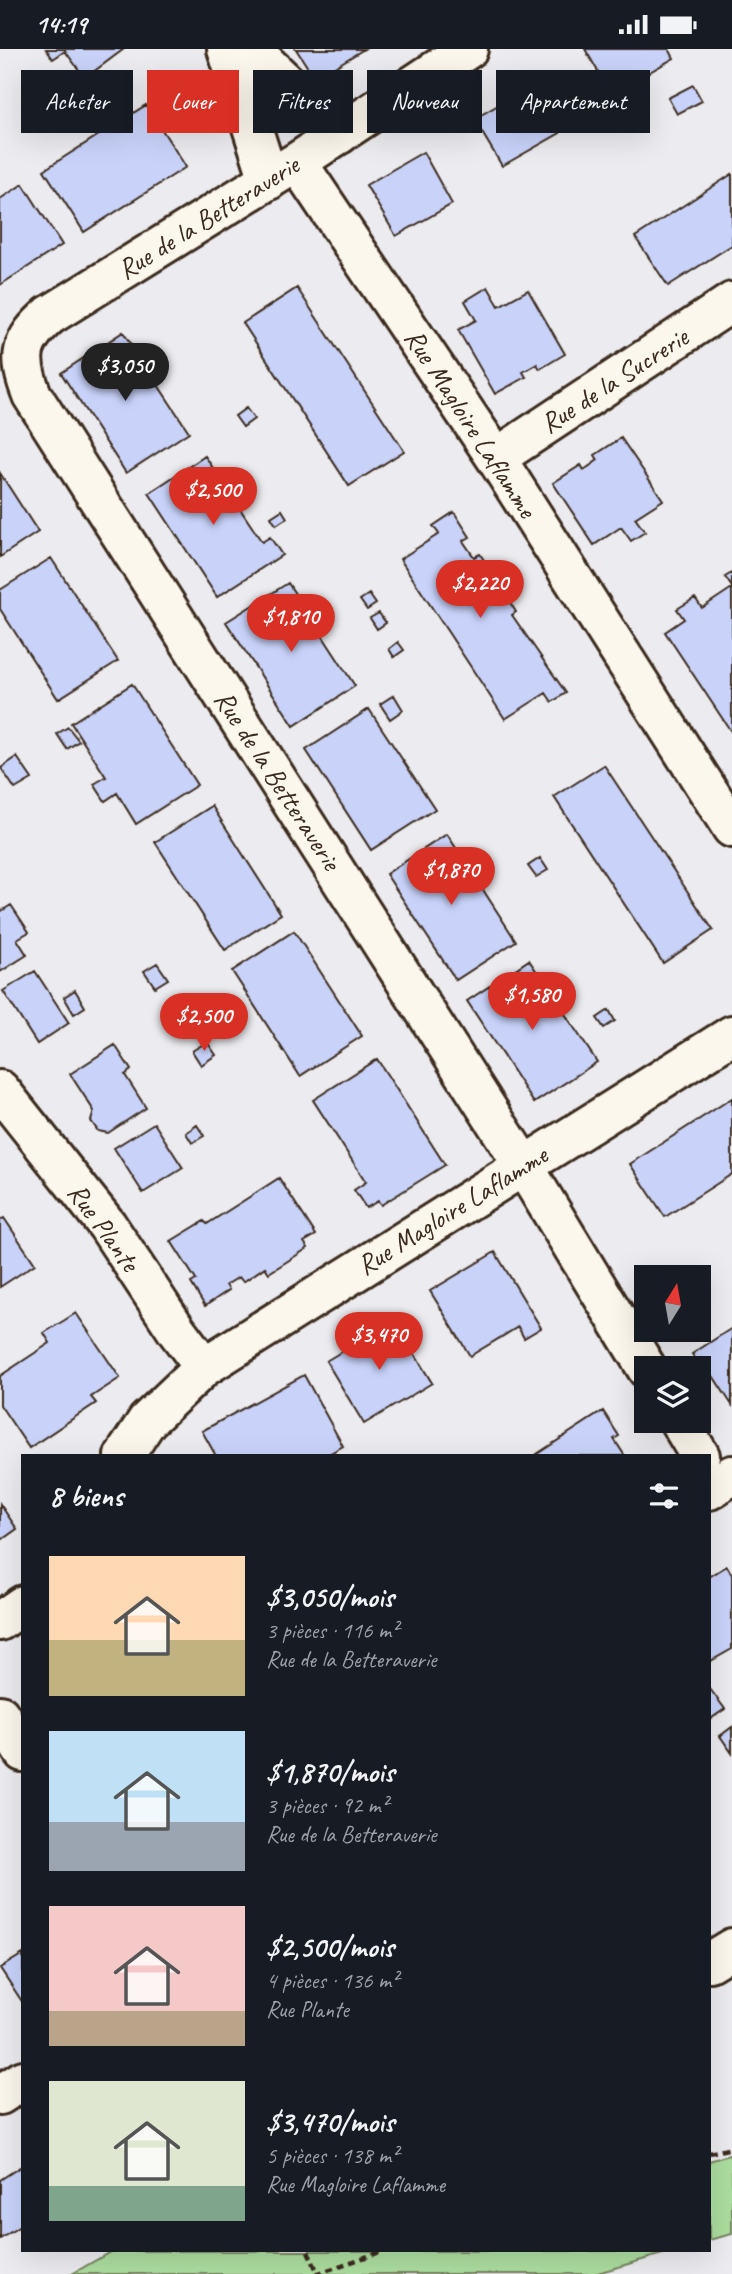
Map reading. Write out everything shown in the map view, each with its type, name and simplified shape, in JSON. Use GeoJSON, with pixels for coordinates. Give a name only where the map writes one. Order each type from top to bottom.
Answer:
{"type":"FeatureCollection","features":[{"type":"Feature","properties":{"kind":"street","name":"Rue Magloire Laflamme"},"geometry":{"type":"LineString","coordinates":[[227,49],[283,171],[496,458],[732,828]]}},
{"type":"Feature","properties":{"kind":"street"},"geometry":{"type":"LineString","coordinates":[[251,49],[340,134]]}},
{"type":"Feature","properties":{"kind":"street","name":"Rue de la Betteraverie"},"geometry":{"type":"LineString","coordinates":[[467,49],[283,171],[50,315],[30,332],[22,353],[23,374],[32,395],[523,1165]]}},
{"type":"Feature","properties":{"kind":"street","name":"Rue de la Sucrerie"},"geometry":{"type":"LineString","coordinates":[[496,458],[732,302]]}},
{"type":"Feature","properties":{"kind":"street","name":"Rue Magloire Laflamme"},"geometry":{"type":"LineString","coordinates":[[125,1454],[148,1421],[204,1367],[732,1035]]}},
{"type":"Feature","properties":{"kind":"street","name":"Rue Plante"},"geometry":{"type":"LineString","coordinates":[[0,1090],[107,1226],[204,1367]]}},
{"type":"Feature","properties":{"kind":"street"},"geometry":{"type":"LineString","coordinates":[[523,1165],[639,1356]]}},
{"type":"Feature","properties":{"kind":"street"},"geometry":{"type":"LineString","coordinates":[[687,1433],[700,1454]]}},
{"type":"Feature","properties":{"kind":"street"},"geometry":{"type":"LineString","coordinates":[[0,1621],[21,1606]]}},
{"type":"Feature","properties":{"kind":"street"},"geometry":{"type":"LineString","coordinates":[[0,1715],[21,1749]]}},
{"type":"Feature","properties":{"kind":"street"},"geometry":{"type":"LineString","coordinates":[[711,1961],[732,1948]]}},
{"type":"Feature","properties":{"kind":"street"},"geometry":{"type":"LineString","coordinates":[[0,2095],[21,2081]]}},
{"type":"Feature","properties":{"kind":"path"},"geometry":{"type":"LineString","coordinates":[[711,2153],[732,2148]]}},
{"type":"Feature","properties":{"kind":"path"},"geometry":{"type":"LineString","coordinates":[[308,2252],[317,2274],[380,2252]]}},
{"type":"Feature","properties":{"kind":"green space"},"geometry":{"type":"Polygon","coordinates":[[[732,2154],[732,2234],[711,2239],[711,2160],[732,2154]]]}},
{"type":"Feature","properties":{"kind":"green space"},"geometry":{"type":"Polygon","coordinates":[[[110,2252],[670,2252],[594,2274],[72,2274],[110,2252]]]}},
{"type":"Feature","properties":{"kind":"building"},"geometry":{"type":"Polygon","coordinates":[[[46,49],[124,49],[96,70],[79,70],[65,51],[53,59],[46,49]]]}},
{"type":"Feature","properties":{"kind":"building"},"geometry":{"type":"Polygon","coordinates":[[[296,49],[364,49],[330,70],[309,70],[296,49]]]}},
{"type":"Feature","properties":{"kind":"building"},"geometry":{"type":"Polygon","coordinates":[[[585,49],[669,49],[674,58],[650,72],[597,70],[585,49]]]}},
{"type":"Feature","properties":{"kind":"building"},"geometry":{"type":"Polygon","coordinates":[[[693,85],[702,101],[677,114],[668,98],[693,85]]]}},
{"type":"Feature","properties":{"kind":"building"},"geometry":{"type":"Polygon","coordinates":[[[146,105],[147,133],[164,133],[186,167],[84,232],[44,170],[102,133],[133,133],[133,113],[146,105]]]}},
{"type":"Feature","properties":{"kind":"building"},"geometry":{"type":"Polygon","coordinates":[[[496,106],[496,133],[560,133],[502,166],[482,132],[482,114],[496,106]]]}},
{"type":"Feature","properties":{"kind":"building"},"geometry":{"type":"Polygon","coordinates":[[[423,152],[452,204],[396,236],[366,185],[423,152]]]}},
{"type":"Feature","properties":{"kind":"building"},"geometry":{"type":"Polygon","coordinates":[[[732,174],[732,245],[668,286],[635,237],[732,174]]]}},
{"type":"Feature","properties":{"kind":"building"},"geometry":{"type":"Polygon","coordinates":[[[23,184],[62,245],[0,285],[0,199],[23,184]]]}},
{"type":"Feature","properties":{"kind":"building"},"geometry":{"type":"Polygon","coordinates":[[[488,287],[499,306],[528,290],[565,354],[540,369],[537,364],[523,372],[526,377],[495,394],[458,330],[476,320],[465,301],[488,287]]]}},
{"type":"Feature","properties":{"kind":"building"},"geometry":{"type":"Polygon","coordinates":[[[297,288],[404,451],[349,486],[243,323],[297,288]]]}},
{"type":"Feature","properties":{"kind":"building"},"geometry":{"type":"Polygon","coordinates":[[[123,332],[189,432],[126,473],[61,373],[123,332]]]}},
{"type":"Feature","properties":{"kind":"building"},"geometry":{"type":"Polygon","coordinates":[[[246,408],[254,419],[243,427],[235,416],[246,408]]]}},
{"type":"Feature","properties":{"kind":"building"},"geometry":{"type":"Polygon","coordinates":[[[621,438],[663,500],[635,518],[645,532],[631,541],[621,527],[594,545],[553,483],[581,465],[584,470],[598,460],[595,455],[621,438]]]}},
{"type":"Feature","properties":{"kind":"building"},"geometry":{"type":"Polygon","coordinates":[[[205,456],[262,542],[270,537],[282,555],[217,597],[149,493],[205,456]]]}},
{"type":"Feature","properties":{"kind":"building"},"geometry":{"type":"Polygon","coordinates":[[[0,473],[38,532],[0,557],[0,473]]]}},
{"type":"Feature","properties":{"kind":"building"},"geometry":{"type":"Polygon","coordinates":[[[282,510],[287,518],[276,525],[271,517],[282,510]]]}},
{"type":"Feature","properties":{"kind":"building"},"geometry":{"type":"Polygon","coordinates":[[[454,512],[470,537],[463,541],[474,557],[480,554],[491,571],[485,575],[496,590],[500,587],[516,612],[512,615],[566,693],[552,702],[546,693],[505,719],[400,559],[439,534],[433,526],[454,512]]]}},
{"type":"Feature","properties":{"kind":"building"},"geometry":{"type":"Polygon","coordinates":[[[51,558],[118,661],[58,699],[0,609],[0,590],[51,558]]]}},
{"type":"Feature","properties":{"kind":"building"},"geometry":{"type":"Polygon","coordinates":[[[732,573],[732,587],[725,577],[732,573]]]}},
{"type":"Feature","properties":{"kind":"building"},"geometry":{"type":"Polygon","coordinates":[[[288,583],[355,686],[294,726],[226,622],[288,583]]]}},
{"type":"Feature","properties":{"kind":"building"},"geometry":{"type":"Polygon","coordinates":[[[732,588],[732,733],[665,632],[684,619],[677,609],[695,598],[702,608],[732,588]]]}},
{"type":"Feature","properties":{"kind":"building"},"geometry":{"type":"Polygon","coordinates":[[[369,594],[376,604],[367,610],[360,600],[369,594]]]}},
{"type":"Feature","properties":{"kind":"building"},"geometry":{"type":"Polygon","coordinates":[[[379,613],[386,623],[377,629],[370,618],[379,613]]]}},
{"type":"Feature","properties":{"kind":"building"},"geometry":{"type":"Polygon","coordinates":[[[398,642],[404,650],[394,657],[389,649],[398,642]]]}},
{"type":"Feature","properties":{"kind":"building"},"geometry":{"type":"Polygon","coordinates":[[[132,684],[197,785],[136,824],[117,793],[105,801],[94,784],[106,777],[71,723],[132,684]]]}},
{"type":"Feature","properties":{"kind":"building"},"geometry":{"type":"Polygon","coordinates":[[[394,695],[403,710],[390,719],[380,704],[394,695]]]}},
{"type":"Feature","properties":{"kind":"building"},"geometry":{"type":"Polygon","coordinates":[[[369,709],[435,809],[371,850],[306,750],[369,709]]]}},
{"type":"Feature","properties":{"kind":"building"},"geometry":{"type":"Polygon","coordinates":[[[68,727],[79,741],[67,749],[57,734],[68,727]]]}},
{"type":"Feature","properties":{"kind":"building"},"geometry":{"type":"Polygon","coordinates":[[[17,757],[32,779],[15,789],[1,768],[17,757]]]}},
{"type":"Feature","properties":{"kind":"building"},"geometry":{"type":"Polygon","coordinates":[[[604,765],[713,930],[663,963],[554,797],[604,765]]]}},
{"type":"Feature","properties":{"kind":"building"},"geometry":{"type":"Polygon","coordinates":[[[212,806],[281,914],[225,950],[155,842],[212,806]]]}},
{"type":"Feature","properties":{"kind":"building"},"geometry":{"type":"Polygon","coordinates":[[[447,834],[516,941],[456,980],[386,874],[447,834]]]}},
{"type":"Feature","properties":{"kind":"building"},"geometry":{"type":"Polygon","coordinates":[[[540,858],[548,870],[536,877],[528,866],[540,858]]]}},
{"type":"Feature","properties":{"kind":"building"},"geometry":{"type":"Polygon","coordinates":[[[11,905],[29,932],[17,939],[27,955],[0,972],[0,912],[11,905]]]}},
{"type":"Feature","properties":{"kind":"building"},"geometry":{"type":"Polygon","coordinates":[[[294,931],[362,1036],[300,1076],[232,971],[294,931]]]}},
{"type":"Feature","properties":{"kind":"building"},"geometry":{"type":"Polygon","coordinates":[[[529,960],[597,1062],[534,1103],[467,1001],[529,960]]]}},
{"type":"Feature","properties":{"kind":"building"},"geometry":{"type":"Polygon","coordinates":[[[157,963],[168,979],[155,987],[144,971],[157,963]]]}},
{"type":"Feature","properties":{"kind":"building"},"geometry":{"type":"Polygon","coordinates":[[[35,971],[69,1023],[37,1044],[3,991],[35,971]]]}},
{"type":"Feature","properties":{"kind":"building"},"geometry":{"type":"Polygon","coordinates":[[[75,990],[85,1007],[74,1014],[64,997],[75,990]]]}},
{"type":"Feature","properties":{"kind":"building"},"geometry":{"type":"Polygon","coordinates":[[[609,1010],[615,1021],[604,1028],[597,1018],[609,1010]]]}},
{"type":"Feature","properties":{"kind":"building"},"geometry":{"type":"Polygon","coordinates":[[[207,1042],[216,1055],[201,1065],[192,1051],[207,1042]]]}},
{"type":"Feature","properties":{"kind":"building"},"geometry":{"type":"Polygon","coordinates":[[[115,1045],[131,1070],[125,1075],[146,1108],[108,1133],[98,1131],[91,1121],[94,1111],[70,1074],[115,1045]]]}},
{"type":"Feature","properties":{"kind":"building"},"geometry":{"type":"Polygon","coordinates":[[[377,1059],[445,1165],[381,1205],[378,1201],[366,1208],[354,1190],[366,1182],[313,1100],[377,1059]]]}},
{"type":"Feature","properties":{"kind":"building"},"geometry":{"type":"Polygon","coordinates":[[[732,1098],[732,1174],[665,1217],[630,1164],[732,1098]]]}},
{"type":"Feature","properties":{"kind":"building"},"geometry":{"type":"Polygon","coordinates":[[[154,1123],[183,1168],[143,1193],[114,1148],[154,1123]]]}},
{"type":"Feature","properties":{"kind":"building"},"geometry":{"type":"Polygon","coordinates":[[[197,1125],[204,1136],[192,1143],[186,1133],[197,1125]]]}},
{"type":"Feature","properties":{"kind":"building"},"geometry":{"type":"Polygon","coordinates":[[[279,1178],[316,1235],[304,1242],[308,1248],[269,1273],[265,1267],[243,1282],[239,1277],[226,1285],[229,1290],[205,1306],[191,1283],[196,1280],[171,1241],[204,1221],[207,1224],[279,1178]]]}},
{"type":"Feature","properties":{"kind":"building"},"geometry":{"type":"Polygon","coordinates":[[[4,1218],[35,1264],[0,1287],[0,1220],[4,1218]]]}},
{"type":"Feature","properties":{"kind":"building"},"geometry":{"type":"Polygon","coordinates":[[[495,1252],[541,1328],[524,1338],[518,1327],[470,1356],[430,1291],[495,1252]]]}},
{"type":"Feature","properties":{"kind":"building"},"geometry":{"type":"Polygon","coordinates":[[[76,1313],[120,1378],[91,1397],[96,1403],[29,1448],[0,1405],[0,1376],[50,1343],[44,1333],[76,1313]]]}},
{"type":"Feature","properties":{"kind":"building"},"geometry":{"type":"Polygon","coordinates":[[[394,1320],[432,1383],[364,1424],[326,1361],[394,1320]]]}},
{"type":"Feature","properties":{"kind":"building"},"geometry":{"type":"Polygon","coordinates":[[[732,1328],[732,1405],[713,1376],[711,1378],[711,1356],[692,1354],[732,1328]]]}},
{"type":"Feature","properties":{"kind":"building"},"geometry":{"type":"Polygon","coordinates":[[[304,1375],[343,1446],[329,1454],[215,1454],[202,1431],[304,1375]]]}},
{"type":"Feature","properties":{"kind":"building"},"geometry":{"type":"Polygon","coordinates":[[[603,1411],[619,1436],[614,1439],[624,1454],[537,1454],[603,1411]]]}},
{"type":"Feature","properties":{"kind":"building"},"geometry":{"type":"Polygon","coordinates":[[[0,1504],[17,1529],[0,1541],[0,1504]]]}},
{"type":"Feature","properties":{"kind":"building"},"geometry":{"type":"Polygon","coordinates":[[[727,1566],[732,1575],[732,1649],[711,1661],[711,1576],[727,1566]]]}},
{"type":"Feature","properties":{"kind":"building"},"geometry":{"type":"Polygon","coordinates":[[[711,1690],[725,1709],[711,1719],[711,1690]]]}},
{"type":"Feature","properties":{"kind":"building"},"geometry":{"type":"Polygon","coordinates":[[[732,1727],[732,1753],[720,1736],[732,1727]]]}},
{"type":"Feature","properties":{"kind":"building"},"geometry":{"type":"Polygon","coordinates":[[[21,1955],[21,2000],[0,1968],[21,1955]]]}},
{"type":"Feature","properties":{"kind":"building"},"geometry":{"type":"Polygon","coordinates":[[[21,2166],[21,2225],[0,2239],[0,2180],[21,2166]]]}}]}
